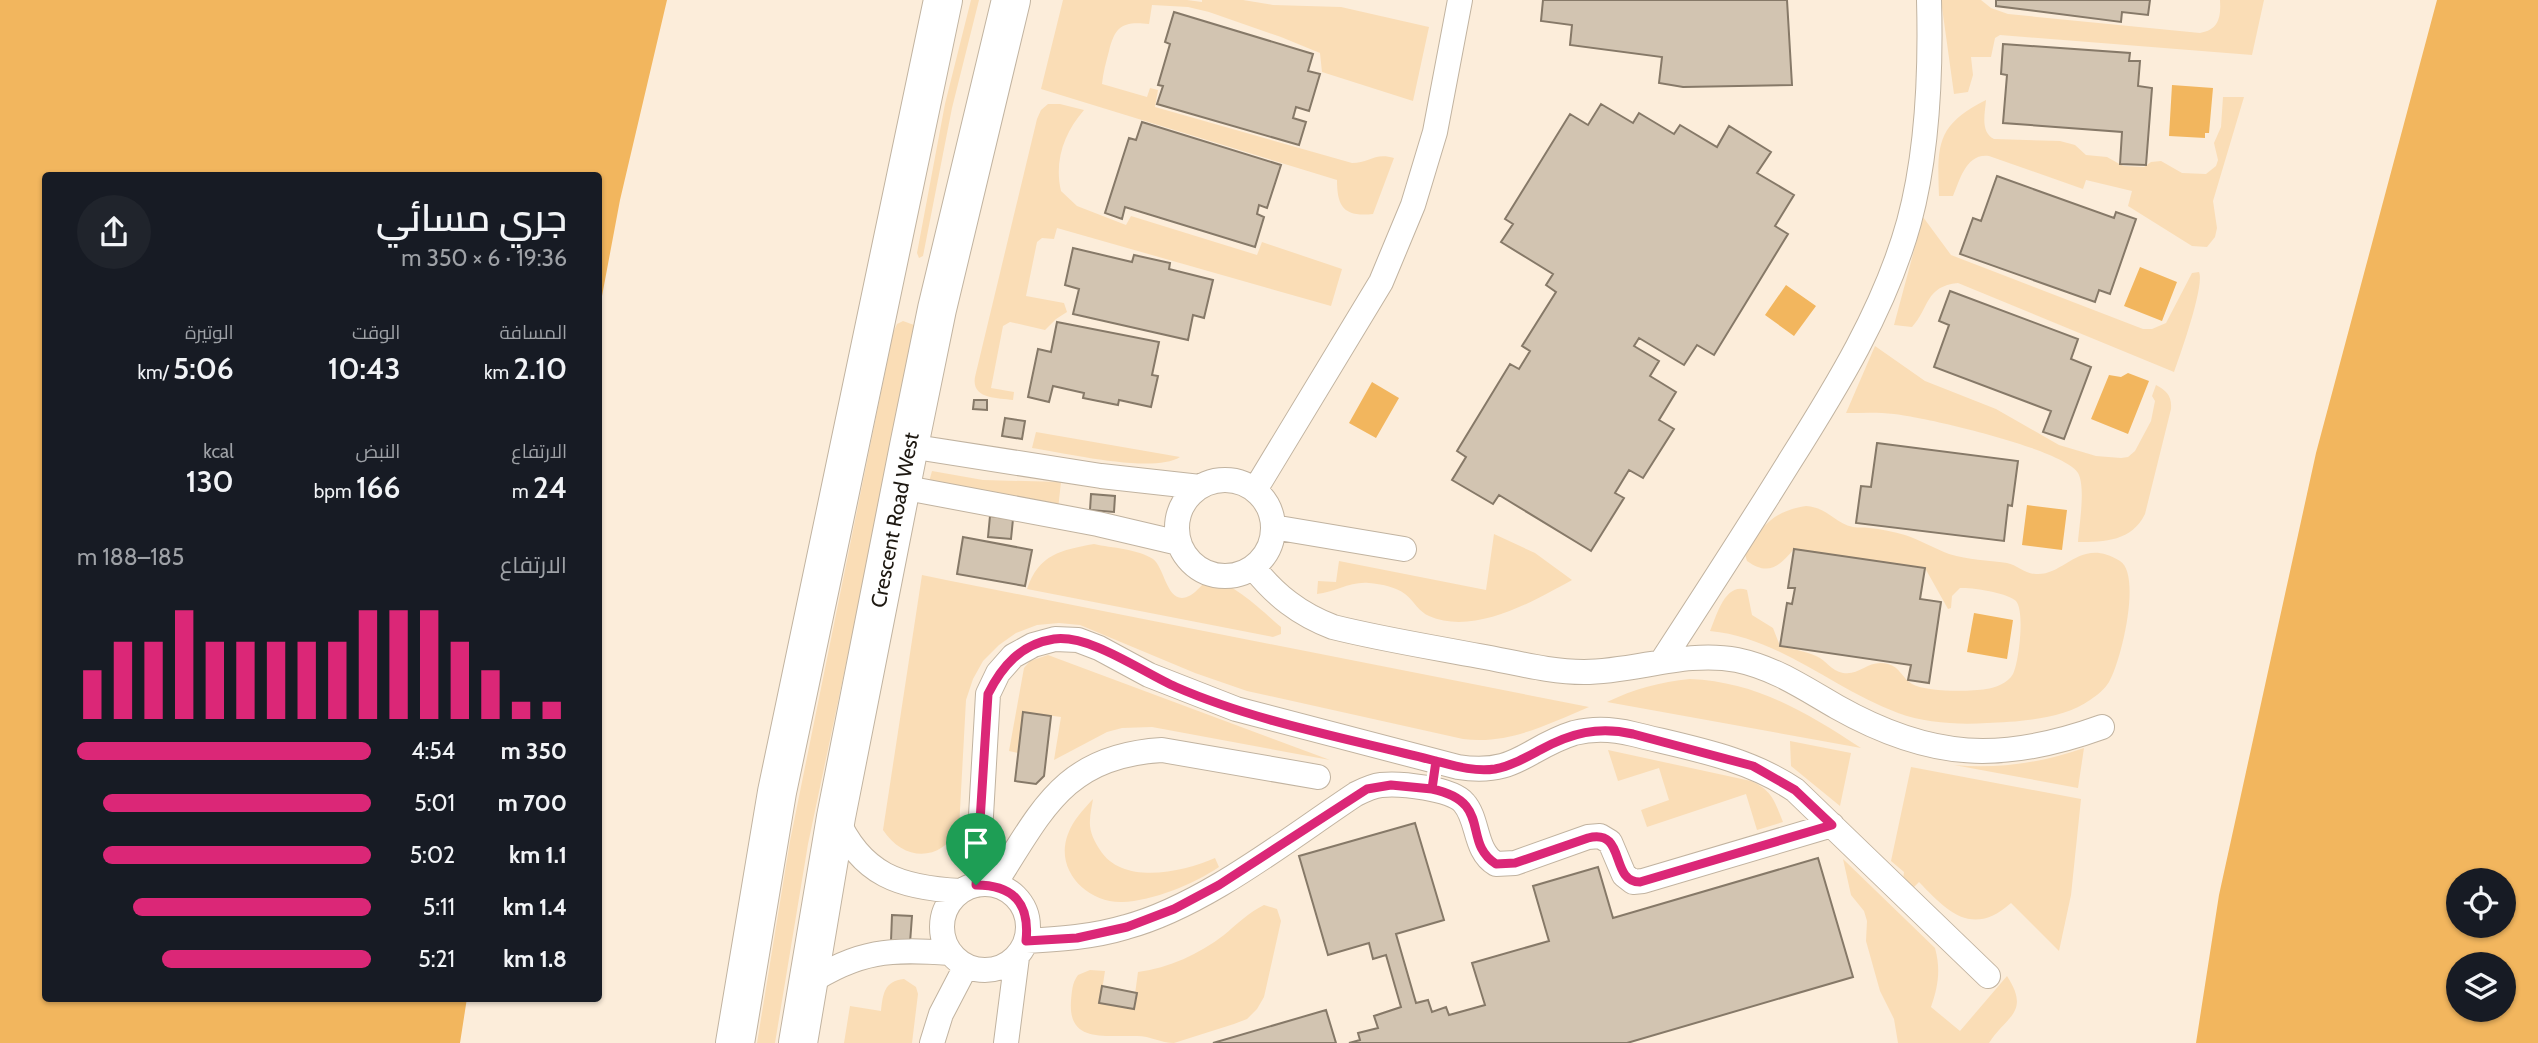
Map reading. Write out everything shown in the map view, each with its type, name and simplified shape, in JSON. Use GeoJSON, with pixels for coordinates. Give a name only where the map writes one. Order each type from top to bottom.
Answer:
{"type":"FeatureCollection","features":[{"type":"Feature","properties":{"kind":"main road"},"geometry":{"type":"LineString","coordinates":[[735,1043],[778,792],[943,0]]}},
{"type":"Feature","properties":{"kind":"main road","name":"Crescent Road West"},"geometry":{"type":"LineString","coordinates":[[797,1043],[836,817],[937,309],[1011,0]]}},
{"type":"Feature","properties":{"kind":"lane"},"geometry":{"type":"LineString","coordinates":[[1255,490],[1381,282],[1413,205],[1435,132],[1460,0]]}},
{"type":"Feature","properties":{"kind":"lane"},"geometry":{"type":"LineString","coordinates":[[1662,661],[1845,372],[1894,269],[1910,221],[1922,155],[1929,0]]}},
{"type":"Feature","properties":{"kind":"lane"},"geometry":{"type":"LineString","coordinates":[[909,446],[1101,476],[1200,487]]}},
{"type":"Feature","properties":{"kind":"lane"},"geometry":{"type":"LineString","coordinates":[[1213,480],[1242,482],[1255,490],[1265,500],[1273,527],[1271,542],[1264,555],[1253,567],[1232,575],[1210,573],[1191,562],[1179,543],[1176,530],[1177,517],[1189,494],[1213,480]]}},
{"type":"Feature","properties":{"kind":"lane"},"geometry":{"type":"LineString","coordinates":[[901,487],[1098,523],[1179,543]]}},
{"type":"Feature","properties":{"kind":"lane"},"geometry":{"type":"LineString","coordinates":[[1273,527],[1404,549]]}},
{"type":"Feature","properties":{"kind":"lane"},"geometry":{"type":"LineString","coordinates":[[1253,567],[1269,587],[1309,618],[1358,634],[1558,670],[1608,671],[1702,656],[1736,660],[1769,669],[1799,683],[1837,707],[1875,726],[1910,740],[1947,748],[1985,752],[2022,750],[2060,742],[2102,727]]}},
{"type":"Feature","properties":{"kind":"lane"},"geometry":{"type":"LineString","coordinates":[[977,887],[988,694],[998,673],[1013,656],[1033,645],[1055,639],[1078,640],[1100,648],[1149,675],[1236,709],[1476,770],[1510,765],[1576,733],[1614,730],[1753,766],[1795,790],[1987,976]]}},
{"type":"Feature","properties":{"kind":"lane"},"geometry":{"type":"LineString","coordinates":[[932,1043],[958,960],[943,936],[942,920],[949,904],[977,887],[1051,799],[1089,768],[1112,757],[1162,750],[1318,777]]}},
{"type":"Feature","properties":{"kind":"lane"},"geometry":{"type":"LineString","coordinates":[[1432,789],[1436,761]]}},
{"type":"Feature","properties":{"kind":"lane"},"geometry":{"type":"LineString","coordinates":[[807,984],[852,959],[885,952],[958,960],[984,971],[1002,967],[1022,949],[1127,927],[1174,909],[1219,885],[1367,789],[1391,785],[1450,793],[1463,801],[1486,856],[1496,864],[1515,863],[1600,836],[1610,842],[1624,875],[1633,882],[1832,825]]}},
{"type":"Feature","properties":{"kind":"lane"},"geometry":{"type":"LineString","coordinates":[[836,817],[845,837],[858,855],[875,870],[902,882],[931,890],[977,887],[1010,892],[1022,906],[1028,923],[1006,1043]]}},
{"type":"Feature","properties":{"kind":"shaded area"},"geometry":{"type":"Polygon","coordinates":[[[0,0],[667,0],[620,200],[602,296],[602,172],[42,172],[42,1002],[466,1002],[460,1043],[0,1043],[0,0]]]}},
{"type":"Feature","properties":{"kind":"shaded area"},"geometry":{"type":"Polygon","coordinates":[[[971,0],[979,0],[952,108],[923,256],[919,258],[917,253],[945,104],[971,0]]]}},
{"type":"Feature","properties":{"kind":"shaded area"},"geometry":{"type":"Polygon","coordinates":[[[1063,0],[1243,0],[1273,5],[1341,7],[1429,27],[1413,101],[1322,72],[1320,53],[1281,37],[1188,7],[1152,5],[1149,24],[1133,23],[1121,27],[1111,43],[1102,84],[1147,97],[1150,88],[1158,90],[1155,107],[1352,163],[1382,156],[1394,158],[1373,214],[1355,214],[1344,208],[1339,197],[1337,180],[1041,89],[1063,0]]]}},
{"type":"Feature","properties":{"kind":"shaded area"},"geometry":{"type":"Polygon","coordinates":[[[1941,0],[1981,0],[1991,8],[2008,14],[2200,33],[2211,29],[2218,22],[2220,0],[2264,0],[2252,55],[2000,35],[1995,38],[1991,57],[1971,57],[1973,75],[1968,92],[1954,94],[1941,0]]]}},
{"type":"Feature","properties":{"kind":"shaded area"},"geometry":{"type":"Polygon","coordinates":[[[2437,0],[2538,0],[2538,1043],[2196,1043],[2219,895],[2316,453],[2437,0]]]}},
{"type":"Feature","properties":{"kind":"shaded area"},"geometry":{"type":"Polygon","coordinates":[[[2172,85],[2213,88],[2209,133],[2205,133],[2205,138],[2169,136],[2172,85]]]}},
{"type":"Feature","properties":{"kind":"shaded area"},"geometry":{"type":"Polygon","coordinates":[[[2223,97],[2244,97],[2213,201],[2217,228],[2215,237],[2207,247],[2192,246],[2128,206],[2132,191],[2086,180],[2083,189],[1989,156],[1981,156],[1969,163],[1953,196],[1939,196],[1939,162],[1943,137],[1958,118],[1986,100],[1985,127],[1994,139],[2060,141],[2075,145],[2086,155],[2107,157],[2123,166],[2144,167],[2151,162],[2161,161],[2182,173],[2206,174],[2216,166],[2218,160],[2214,143],[2221,127],[2223,97]]]}},
{"type":"Feature","properties":{"kind":"shaded area"},"geometry":{"type":"Polygon","coordinates":[[[1048,104],[1084,110],[1066,138],[1059,169],[1061,191],[1077,206],[1126,225],[1131,216],[1257,255],[1262,242],[1342,269],[1331,306],[1057,228],[1054,239],[1042,238],[1037,242],[1026,296],[1064,303],[1067,312],[1045,330],[1010,322],[1003,326],[991,388],[1014,392],[1013,400],[993,398],[981,393],[977,390],[975,377],[1037,119],[1048,104]]]}},
{"type":"Feature","properties":{"kind":"shaded area"},"geometry":{"type":"Polygon","coordinates":[[[1923,217],[1951,255],[2143,329],[2152,329],[2166,323],[2192,273],[2199,272],[2195,305],[2174,372],[1958,283],[1947,285],[1933,293],[1912,327],[1894,325],[1923,217]]]}},
{"type":"Feature","properties":{"kind":"shaded area"},"geometry":{"type":"Polygon","coordinates":[[[2140,267],[2177,282],[2162,321],[2124,306],[2140,267]]]}},
{"type":"Feature","properties":{"kind":"shaded area"},"geometry":{"type":"Polygon","coordinates":[[[1786,285],[1816,306],[1794,336],[1765,315],[1786,285]]]}},
{"type":"Feature","properties":{"kind":"shaded area"},"geometry":{"type":"Polygon","coordinates":[[[903,321],[914,325],[915,337],[808,844],[775,1043],[757,1043],[790,841],[893,333],[897,324],[903,321]]]}},
{"type":"Feature","properties":{"kind":"shaded area"},"geometry":{"type":"Polygon","coordinates":[[[1875,346],[1925,381],[1996,409],[2059,445],[2096,456],[2121,458],[2128,457],[2135,451],[2151,421],[2155,401],[2152,396],[2156,385],[2160,387],[2170,397],[2171,409],[2145,514],[2133,530],[2125,535],[2078,542],[2082,487],[2078,473],[2067,464],[2022,445],[1933,421],[1888,413],[1846,413],[1875,346]]]}},
{"type":"Feature","properties":{"kind":"shaded area"},"geometry":{"type":"Polygon","coordinates":[[[2128,373],[2149,381],[2128,434],[2091,419],[2109,375],[2121,377],[2128,373]]]}},
{"type":"Feature","properties":{"kind":"shaded area"},"geometry":{"type":"Polygon","coordinates":[[[1372,382],[1399,398],[1376,438],[1349,423],[1372,382]]]}},
{"type":"Feature","properties":{"kind":"shaded area"},"geometry":{"type":"Polygon","coordinates":[[[1036,432],[1180,457],[1167,462],[1130,463],[1066,454],[1032,448],[1036,432]]]}},
{"type":"Feature","properties":{"kind":"shaded area"},"geometry":{"type":"Polygon","coordinates":[[[932,471],[983,480],[1061,482],[1058,509],[929,482],[932,471]]]}},
{"type":"Feature","properties":{"kind":"shaded area"},"geometry":{"type":"Polygon","coordinates":[[[2027,505],[2067,510],[2062,550],[2022,545],[2027,505]]]}},
{"type":"Feature","properties":{"kind":"shaded area"},"geometry":{"type":"Polygon","coordinates":[[[1806,506],[1814,507],[1853,527],[1901,534],[1949,554],[2007,563],[2032,574],[2046,573],[2083,555],[2094,553],[2106,554],[2120,561],[2126,569],[2129,600],[2124,639],[2109,682],[2090,700],[2054,715],[1999,723],[1931,721],[1898,713],[1874,703],[1760,643],[1710,631],[1727,595],[1739,589],[1747,590],[1752,615],[1773,628],[1780,646],[1816,656],[1839,672],[1849,673],[1875,664],[1888,664],[1912,684],[1948,691],[1990,688],[2011,677],[2017,659],[2021,625],[2016,601],[2006,595],[1960,588],[1952,596],[1951,608],[1948,609],[1925,568],[1794,549],[1778,565],[1767,569],[1747,561],[1744,551],[1770,521],[1785,512],[1806,506]]]}},
{"type":"Feature","properties":{"kind":"shaded area"},"geometry":{"type":"Polygon","coordinates":[[[1494,534],[1535,553],[1572,580],[1522,606],[1484,619],[1465,622],[1429,616],[1401,592],[1378,584],[1362,583],[1317,594],[1318,581],[1336,582],[1339,561],[1486,590],[1494,534]]]}},
{"type":"Feature","properties":{"kind":"shaded area"},"geometry":{"type":"Polygon","coordinates":[[[1094,544],[1132,551],[1153,559],[1177,597],[1191,595],[1208,581],[1226,585],[1281,627],[1281,634],[1273,637],[1027,589],[1032,577],[1045,561],[1061,552],[1094,544]]]}},
{"type":"Feature","properties":{"kind":"shaded area"},"geometry":{"type":"Polygon","coordinates":[[[922,575],[1589,707],[1528,732],[1496,739],[1463,739],[1247,691],[1195,673],[1080,625],[1037,625],[1016,633],[999,645],[983,661],[973,679],[966,700],[959,828],[942,847],[922,854],[901,848],[883,830],[922,575]]]}},
{"type":"Feature","properties":{"kind":"shaded area"},"geometry":{"type":"Polygon","coordinates":[[[1974,613],[2013,620],[2007,659],[1967,652],[1974,613]]]}},
{"type":"Feature","properties":{"kind":"shaded area"},"geometry":{"type":"Polygon","coordinates":[[[1048,655],[1330,760],[1152,727],[1122,728],[1107,732],[1054,760],[1061,717],[1024,712],[1018,753],[1009,751],[1024,668],[1030,661],[1048,655]]]}},
{"type":"Feature","properties":{"kind":"shaded area"},"geometry":{"type":"Polygon","coordinates":[[[1690,679],[1737,686],[1780,701],[1861,748],[1607,702],[1647,687],[1690,679]]]}},
{"type":"Feature","properties":{"kind":"shaded area"},"geometry":{"type":"Polygon","coordinates":[[[1790,741],[1851,753],[1840,806],[1791,766],[1790,741]]]}},
{"type":"Feature","properties":{"kind":"shaded area"},"geometry":{"type":"Polygon","coordinates":[[[2084,748],[2078,788],[1954,765],[2020,764],[2084,748]]]}},
{"type":"Feature","properties":{"kind":"shaded area"},"geometry":{"type":"Polygon","coordinates":[[[1608,750],[1751,781],[1768,793],[1783,822],[1757,830],[1746,794],[1647,827],[1641,810],[1669,800],[1659,768],[1618,781],[1608,750]]]}},
{"type":"Feature","properties":{"kind":"shaded area"},"geometry":{"type":"Polygon","coordinates":[[[1911,767],[2081,799],[2071,895],[2059,951],[2011,903],[1984,919],[1961,917],[1950,911],[1919,882],[1913,888],[1903,880],[1904,872],[1891,861],[1911,767]]]}},
{"type":"Feature","properties":{"kind":"shaded area"},"geometry":{"type":"Polygon","coordinates":[[[1093,799],[1091,832],[1100,850],[1110,861],[1123,868],[1154,873],[1187,868],[1215,858],[1219,867],[1198,880],[1160,895],[1122,902],[1097,897],[1077,882],[1070,872],[1065,847],[1073,824],[1093,799]]]}},
{"type":"Feature","properties":{"kind":"shaded area"},"geometry":{"type":"Polygon","coordinates":[[[1843,859],[1935,948],[1938,978],[1931,1007],[1960,1031],[2007,976],[2017,998],[2016,1006],[1989,1043],[1898,1043],[1894,1019],[1880,991],[1866,941],[1867,921],[1864,911],[1851,895],[1843,859]]]}},
{"type":"Feature","properties":{"kind":"shaded area"},"geometry":{"type":"Polygon","coordinates":[[[1264,905],[1277,909],[1281,921],[1264,997],[1247,1019],[1174,1043],[1142,1036],[1100,1036],[1090,1034],[1075,1024],[1071,1001],[1073,984],[1078,975],[1090,970],[1105,971],[1100,1003],[1133,1009],[1138,972],[1172,964],[1194,954],[1264,905]]]}},
{"type":"Feature","properties":{"kind":"shaded area"},"geometry":{"type":"Polygon","coordinates":[[[904,979],[916,987],[918,994],[912,1043],[844,1043],[850,1006],[881,1011],[888,986],[904,979]]]}},
{"type":"Feature","properties":{"kind":"building"},"geometry":{"type":"Polygon","coordinates":[[[1543,0],[1787,0],[1792,85],[1683,87],[1659,83],[1662,57],[1570,45],[1572,25],[1541,21],[1543,0]]]}},
{"type":"Feature","properties":{"kind":"building"},"geometry":{"type":"Polygon","coordinates":[[[1996,0],[2150,0],[2148,15],[2122,12],[2121,22],[1996,6],[1996,0]]]}},
{"type":"Feature","properties":{"kind":"building"},"geometry":{"type":"Polygon","coordinates":[[[1174,12],[1313,54],[1308,71],[1320,74],[1309,111],[1296,107],[1293,118],[1306,122],[1299,145],[1157,104],[1163,86],[1158,85],[1170,44],[1165,42],[1174,12]]]}},
{"type":"Feature","properties":{"kind":"building"},"geometry":{"type":"Polygon","coordinates":[[[2003,44],[2130,53],[2129,61],[2140,61],[2138,86],[2152,88],[2146,165],[2120,164],[2122,132],[2003,123],[2007,75],[2001,74],[2003,44]]]}},
{"type":"Feature","properties":{"kind":"building"},"geometry":{"type":"Polygon","coordinates":[[[1601,104],[1633,123],[1639,113],[1674,134],[1680,125],[1717,147],[1729,126],[1771,152],[1757,173],[1794,195],[1775,226],[1788,234],[1714,355],[1697,345],[1684,365],[1639,338],[1634,346],[1659,361],[1650,376],[1676,392],[1659,420],[1674,429],[1643,478],[1629,470],[1615,493],[1624,498],[1591,551],[1499,495],[1493,504],[1452,480],[1466,457],[1457,451],[1510,364],[1519,369],[1530,351],[1522,346],[1556,292],[1546,285],[1553,274],[1501,242],[1513,224],[1505,219],[1570,114],[1588,125],[1601,104]]]}},
{"type":"Feature","properties":{"kind":"building"},"geometry":{"type":"Polygon","coordinates":[[[1142,122],[1281,165],[1267,208],[1259,205],[1257,214],[1264,217],[1255,247],[1125,207],[1122,219],[1105,213],[1129,138],[1136,140],[1142,122]]]}},
{"type":"Feature","properties":{"kind":"building"},"geometry":{"type":"Polygon","coordinates":[[[1997,176],[2114,218],[2116,212],[2136,219],[2110,294],[2099,290],[2095,302],[1960,254],[1973,218],[1981,221],[1997,176]]]}},
{"type":"Feature","properties":{"kind":"building"},"geometry":{"type":"Polygon","coordinates":[[[1073,248],[1132,262],[1134,255],[1170,263],[1169,269],[1213,280],[1204,318],[1193,315],[1188,340],[1073,314],[1079,289],[1065,285],[1073,248]]]}},
{"type":"Feature","properties":{"kind":"building"},"geometry":{"type":"Polygon","coordinates":[[[1950,291],[2078,339],[2071,359],[2091,367],[2064,439],[2043,432],[2051,411],[1934,367],[1949,325],[1939,321],[1950,291]]]}},
{"type":"Feature","properties":{"kind":"building"},"geometry":{"type":"Polygon","coordinates":[[[1057,322],[1159,342],[1152,375],[1158,376],[1151,407],[1119,400],[1118,405],[1083,398],[1084,393],[1053,386],[1049,402],[1028,397],[1038,349],[1051,352],[1057,322]]]}},
{"type":"Feature","properties":{"kind":"building"},"geometry":{"type":"Polygon","coordinates":[[[974,400],[987,400],[987,410],[973,409],[974,400]]]}},
{"type":"Feature","properties":{"kind":"building"},"geometry":{"type":"Polygon","coordinates":[[[1005,418],[1025,421],[1022,439],[1002,436],[1005,418]]]}},
{"type":"Feature","properties":{"kind":"building"},"geometry":{"type":"Polygon","coordinates":[[[1877,443],[2018,461],[2012,506],[2008,505],[2004,541],[1856,523],[1861,486],[1871,487],[1877,443]]]}},
{"type":"Feature","properties":{"kind":"building"},"geometry":{"type":"Polygon","coordinates":[[[1091,494],[1115,496],[1114,512],[1090,510],[1091,494]]]}},
{"type":"Feature","properties":{"kind":"building"},"geometry":{"type":"Polygon","coordinates":[[[990,516],[1013,519],[1011,539],[988,537],[990,516]]]}},
{"type":"Feature","properties":{"kind":"building"},"geometry":{"type":"Polygon","coordinates":[[[963,537],[1032,550],[1025,586],[957,574],[963,537]]]}},
{"type":"Feature","properties":{"kind":"building"},"geometry":{"type":"Polygon","coordinates":[[[1794,549],[1925,568],[1920,599],[1941,602],[1929,683],[1908,680],[1911,665],[1780,646],[1787,603],[1792,604],[1795,588],[1788,588],[1794,549]]]}},
{"type":"Feature","properties":{"kind":"building"},"geometry":{"type":"Polygon","coordinates":[[[1023,712],[1051,716],[1044,776],[1036,784],[1015,781],[1023,712]]]}},
{"type":"Feature","properties":{"kind":"building"},"geometry":{"type":"Polygon","coordinates":[[[1415,823],[1444,920],[1396,934],[1416,1003],[1428,1000],[1432,1012],[1446,1007],[1449,1015],[1485,1005],[1472,963],[1549,941],[1533,886],[1598,867],[1613,918],[1818,858],[1853,977],[1627,1043],[1349,1043],[1360,1040],[1358,1033],[1378,1028],[1374,1016],[1401,1007],[1386,955],[1373,959],[1369,943],[1328,955],[1299,856],[1415,823]]]}},
{"type":"Feature","properties":{"kind":"building"},"geometry":{"type":"Polygon","coordinates":[[[892,915],[912,916],[910,943],[891,941],[892,915]]]}},
{"type":"Feature","properties":{"kind":"building"},"geometry":{"type":"Polygon","coordinates":[[[1102,986],[1137,993],[1134,1009],[1099,1003],[1102,986]]]}},
{"type":"Feature","properties":{"kind":"building"},"geometry":{"type":"Polygon","coordinates":[[[1326,1010],[1336,1043],[1213,1043],[1326,1010]]]}},
{"type":"Feature","properties":{"kind":"route"},"geometry":{"type":"LineString","coordinates":[[976,885],[988,694],[998,673],[1013,656],[1033,645],[1055,639],[1078,640],[1100,648],[1149,675],[1236,709],[1436,761],[1432,789],[1450,793],[1463,801],[1486,856],[1496,864],[1515,863],[1593,836],[1600,836],[1614,847],[1626,878],[1640,882],[1832,825],[1795,790],[1753,766],[1633,734],[1595,730],[1557,740],[1510,765],[1493,769],[1476,770],[1436,761],[1432,789],[1379,785],[1367,789],[1219,885],[1174,909],[1127,927],[1077,938],[1026,941],[1028,923],[1022,906],[1010,892],[994,885],[976,885]]}}]}
